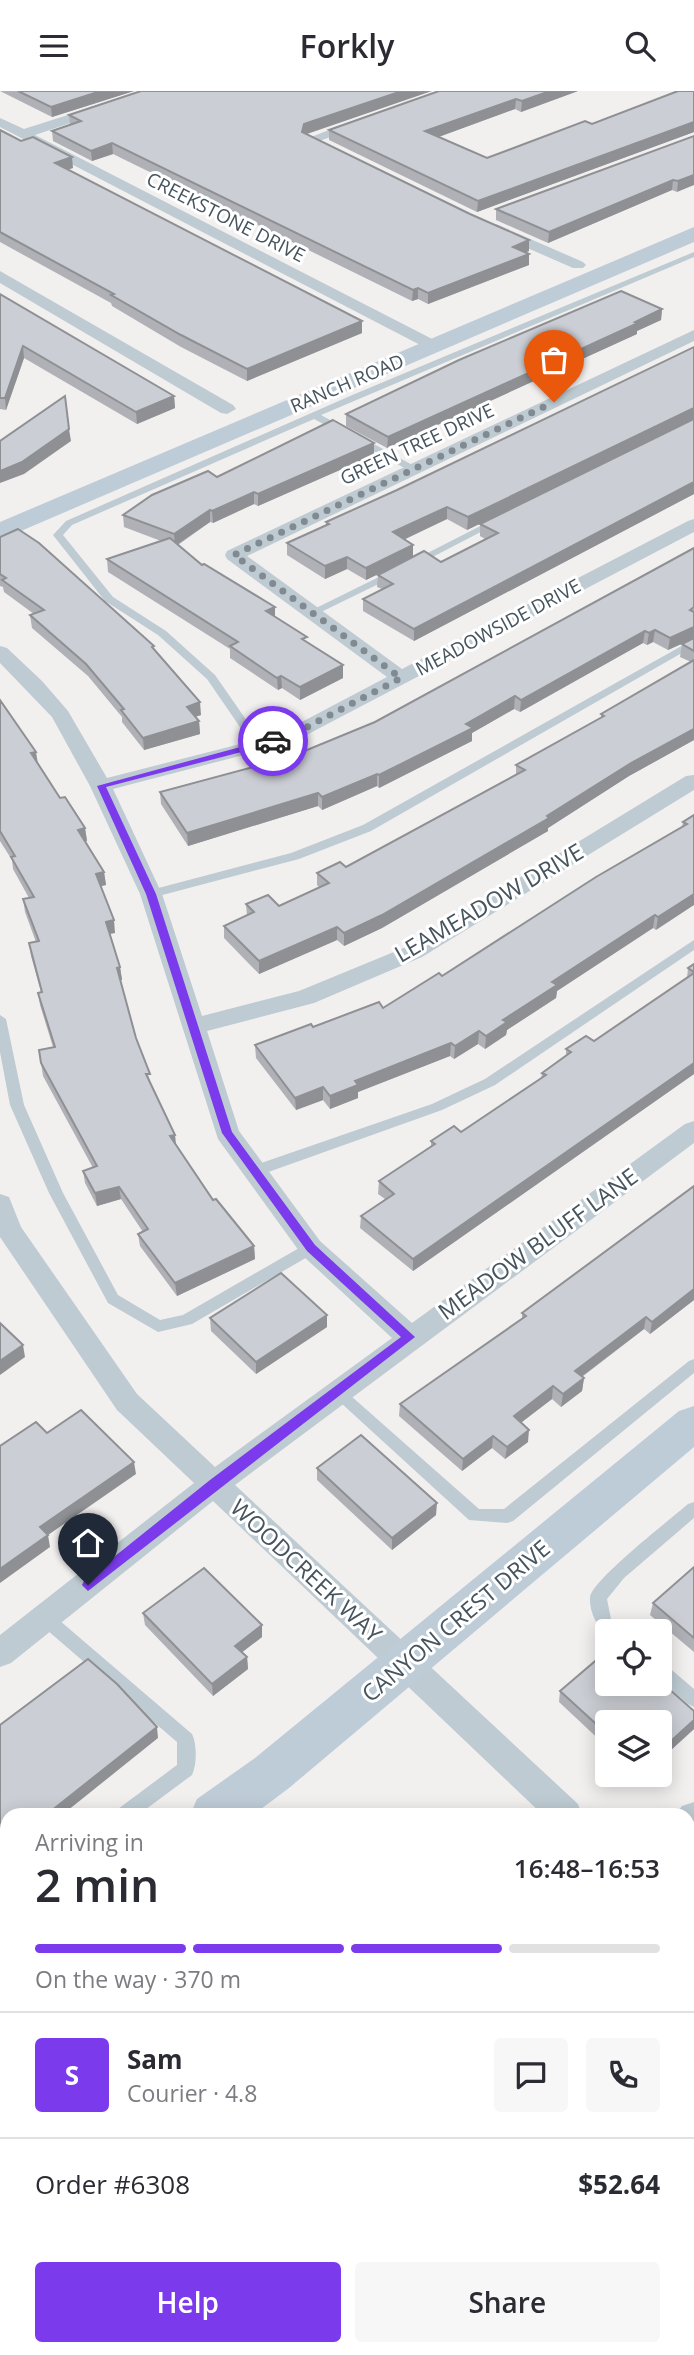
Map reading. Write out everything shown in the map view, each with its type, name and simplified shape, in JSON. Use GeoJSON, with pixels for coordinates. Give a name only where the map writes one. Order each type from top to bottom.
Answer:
{"type":"FeatureCollection","features":[{"type":"Feature","properties":{"kind":"main road","name":"RANCH ROAD"},"geometry":{"type":"LineString","coordinates":[[201,420],[694,215]]}},
{"type":"Feature","properties":{"kind":"main road","name":"RANCH ROAD"},"geometry":{"type":"LineString","coordinates":[[0,532],[694,234]]}},
{"type":"Feature","properties":{"kind":"main road"},"geometry":{"type":"LineString","coordinates":[[0,507],[151,442]]}},
{"type":"Feature","properties":{"kind":"main road","name":"CANYON CREST DRIVE"},"geometry":{"type":"LineString","coordinates":[[224,1808],[272,1773],[694,1423]]}},
{"type":"Feature","properties":{"kind":"street"},"geometry":{"type":"LineString","coordinates":[[23,134],[157,91]]}},
{"type":"Feature","properties":{"kind":"street"},"geometry":{"type":"LineString","coordinates":[[310,140],[374,118]]}},
{"type":"Feature","properties":{"kind":"street","name":"CREEKSTONE DRIVE"},"geometry":{"type":"LineString","coordinates":[[0,122],[434,346]]}},
{"type":"Feature","properties":{"kind":"street"},"geometry":{"type":"LineString","coordinates":[[310,140],[333,151]]}},
{"type":"Feature","properties":{"kind":"street"},"geometry":{"type":"LineString","coordinates":[[476,220],[578,265]]}},
{"type":"Feature","properties":{"kind":"street"},"geometry":{"type":"LineString","coordinates":[[2,280],[226,409]]}},
{"type":"Feature","properties":{"kind":"street","name":"GREEN TREE DRIVE"},"geometry":{"type":"LineString","coordinates":[[234,555],[694,335]]}},
{"type":"Feature","properties":{"kind":"street","name":"MEADOWSIDE DRIVE"},"geometry":{"type":"LineString","coordinates":[[101,786],[286,738],[694,525]]}},
{"type":"Feature","properties":{"kind":"street"},"geometry":{"type":"LineString","coordinates":[[234,555],[401,678]]}},
{"type":"Feature","properties":{"kind":"street"},"geometry":{"type":"LineString","coordinates":[[0,652],[35,685],[61,715],[101,786],[151,894],[227,1133],[311,1248],[409,1337]]}},
{"type":"Feature","properties":{"kind":"street","name":"LEAMEADOW DRIVE"},"geometry":{"type":"LineString","coordinates":[[194,1027],[306,997],[415,952],[694,781]]}},
{"type":"Feature","properties":{"kind":"street","name":"MEADOW BLUFF LANE"},"geometry":{"type":"LineString","coordinates":[[214,1484],[409,1337],[694,1130]]}},
{"type":"Feature","properties":{"kind":"street","name":"WOODCREEK WAY"},"geometry":{"type":"LineString","coordinates":[[3,1223],[127,1402],[559,1808]]}},
{"type":"Feature","properties":{"kind":"street"},"geometry":{"type":"LineString","coordinates":[[0,1653],[214,1484]]}},
{"type":"Feature","properties":{"kind":"lane"},"geometry":{"type":"LineString","coordinates":[[257,744],[211,677],[162,633],[108,600],[58,535],[69,523],[314,415],[694,254]]}},
{"type":"Feature","properties":{"kind":"lane"},"geometry":{"type":"LineString","coordinates":[[314,415],[413,469]]}},
{"type":"Feature","properties":{"kind":"lane"},"geometry":{"type":"LineString","coordinates":[[313,613],[509,515]]}},
{"type":"Feature","properties":{"kind":"lane"},"geometry":{"type":"LineString","coordinates":[[151,894],[295,856],[367,828],[694,642]]}},
{"type":"Feature","properties":{"kind":"lane"},"geometry":{"type":"LineString","coordinates":[[255,1171],[437,1107],[490,1082],[694,944]]}},
{"type":"Feature","properties":{"kind":"lane"},"geometry":{"type":"LineString","coordinates":[[0,1019],[17,1105],[56,1193],[113,1299],[158,1326],[187,1320],[311,1248]]}},
{"type":"Feature","properties":{"kind":"lane"},"geometry":{"type":"LineString","coordinates":[[337,1392],[475,1515],[507,1516],[694,1365]]}},
{"type":"Feature","properties":{"kind":"lane"},"geometry":{"type":"LineString","coordinates":[[603,1619],[598,1597],[618,1573],[694,1509]]}},
{"type":"Feature","properties":{"kind":"lane"},"geometry":{"type":"LineString","coordinates":[[46,1619],[186,1738],[186,1769],[133,1808]]}},
{"type":"Feature","properties":{"kind":"lane"},"geometry":{"type":"LineString","coordinates":[[672,1680],[694,1699]]}},
{"type":"Feature","properties":{"kind":"building"},"geometry":{"type":"Polygon","coordinates":[[[18,91],[101,91],[51,107],[18,91]]]}},
{"type":"Feature","properties":{"kind":"building"},"geometry":{"type":"Polygon","coordinates":[[[141,91],[402,91],[304,124],[302,132],[529,240],[513,247],[529,254],[428,293],[418,288],[413,290],[112,143],[91,151],[52,131],[81,121],[69,115],[141,91]]]}},
{"type":"Feature","properties":{"kind":"building"},"geometry":{"type":"Polygon","coordinates":[[[439,91],[550,91],[522,101],[516,99],[425,131],[487,158],[585,121],[592,124],[678,91],[694,91],[694,122],[478,201],[329,130],[439,91]]]}},
{"type":"Feature","properties":{"kind":"building"},"geometry":{"type":"Polygon","coordinates":[[[0,130],[21,141],[33,137],[72,157],[55,163],[362,321],[247,369],[181,335],[111,295],[114,294],[0,232],[0,130]]]}},
{"type":"Feature","properties":{"kind":"building"},"geometry":{"type":"Polygon","coordinates":[[[694,136],[694,175],[678,181],[673,180],[549,232],[496,209],[694,136]]]}},
{"type":"Feature","properties":{"kind":"building"},"geometry":{"type":"Polygon","coordinates":[[[621,291],[662,309],[635,322],[638,323],[388,437],[346,414],[459,360],[621,291]]]}},
{"type":"Feature","properties":{"kind":"building"},"geometry":{"type":"Polygon","coordinates":[[[0,294],[174,396],[136,412],[23,346],[5,398],[0,398],[0,294]]]}},
{"type":"Feature","properties":{"kind":"building"},"geometry":{"type":"Polygon","coordinates":[[[694,347],[694,408],[468,517],[447,507],[393,532],[413,545],[366,568],[347,557],[325,566],[287,543],[329,524],[326,522],[694,347]]]}},
{"type":"Feature","properties":{"kind":"building"},"geometry":{"type":"Polygon","coordinates":[[[65,396],[69,429],[22,462],[0,471],[0,441],[65,396]]]}},
{"type":"Feature","properties":{"kind":"building"},"geometry":{"type":"Polygon","coordinates":[[[694,419],[694,482],[414,629],[363,599],[393,584],[378,575],[424,551],[441,562],[498,533],[480,524],[694,419]]]}},
{"type":"Feature","properties":{"kind":"building"},"geometry":{"type":"Polygon","coordinates":[[[333,420],[374,443],[258,494],[254,492],[210,510],[174,534],[123,515],[152,495],[208,471],[217,477],[333,420]]]}},
{"type":"Feature","properties":{"kind":"building"},"geometry":{"type":"Polygon","coordinates":[[[18,529],[39,543],[154,646],[152,647],[200,702],[187,707],[199,721],[143,738],[121,710],[124,709],[86,664],[30,615],[44,610],[2,580],[6,578],[0,574],[0,537],[18,529]]]}},
{"type":"Feature","properties":{"kind":"building"},"geometry":{"type":"Polygon","coordinates":[[[170,538],[202,565],[275,607],[266,611],[307,637],[302,639],[343,665],[300,687],[281,676],[277,678],[230,646],[238,642],[107,559],[170,538]]]}},
{"type":"Feature","properties":{"kind":"building"},"geometry":{"type":"Polygon","coordinates":[[[694,548],[694,607],[690,610],[694,612],[694,627],[670,638],[655,630],[649,633],[645,631],[521,700],[515,696],[466,724],[473,728],[379,775],[322,797],[318,793],[187,833],[160,792],[272,762],[273,764],[375,722],[694,548]]]}},
{"type":"Feature","properties":{"kind":"building"},"geometry":{"type":"Polygon","coordinates":[[[694,638],[694,651],[682,644],[694,638]]]}},
{"type":"Feature","properties":{"kind":"building"},"geometry":{"type":"Polygon","coordinates":[[[694,660],[694,729],[631,763],[547,816],[549,818],[382,915],[344,933],[337,927],[259,961],[224,926],[254,912],[246,904],[268,895],[279,906],[329,883],[317,873],[340,862],[346,867],[525,770],[516,765],[604,716],[601,714],[694,660]]]}},
{"type":"Feature","properties":{"kind":"building"},"geometry":{"type":"Polygon","coordinates":[[[0,700],[36,752],[31,753],[60,798],[65,797],[85,828],[78,830],[104,872],[96,874],[114,920],[106,922],[120,967],[117,968],[136,1038],[150,1074],[146,1074],[175,1135],[170,1136],[213,1200],[216,1199],[254,1246],[175,1283],[138,1234],[148,1229],[119,1187],[95,1193],[83,1171],[97,1166],[41,1063],[39,1050],[55,1047],[38,993],[42,992],[29,943],[39,941],[23,899],[34,897],[11,857],[15,856],[0,831],[0,700]]]}},
{"type":"Feature","properties":{"kind":"building"},"geometry":{"type":"Polygon","coordinates":[[[694,815],[694,894],[658,917],[655,915],[552,982],[557,985],[503,1020],[507,1022],[486,1036],[479,1031],[455,1046],[451,1043],[355,1081],[358,1085],[330,1096],[323,1087],[295,1098],[255,1045],[379,1002],[383,1008],[439,973],[442,976],[596,877],[687,824],[683,822],[694,815]]]}},
{"type":"Feature","properties":{"kind":"building"},"geometry":{"type":"Polygon","coordinates":[[[694,973],[694,1063],[413,1259],[361,1216],[394,1194],[379,1181],[435,1144],[431,1141],[454,1126],[461,1132],[546,1075],[542,1073],[571,1052],[566,1049],[586,1036],[594,1041],[694,973]]]}},
{"type":"Feature","properties":{"kind":"building"},"geometry":{"type":"Polygon","coordinates":[[[694,1186],[694,1289],[652,1322],[646,1317],[575,1371],[584,1378],[563,1394],[553,1386],[514,1416],[529,1430],[507,1447],[493,1436],[463,1459],[400,1404],[526,1316],[522,1313],[694,1186]]]}},
{"type":"Feature","properties":{"kind":"building"},"geometry":{"type":"Polygon","coordinates":[[[281,1273],[327,1315],[256,1362],[210,1318],[281,1273]]]}},
{"type":"Feature","properties":{"kind":"building"},"geometry":{"type":"Polygon","coordinates":[[[0,1323],[23,1345],[0,1361],[0,1323]]]}},
{"type":"Feature","properties":{"kind":"building"},"geometry":{"type":"Polygon","coordinates":[[[81,1410],[134,1462],[40,1527],[48,1535],[0,1569],[0,1446],[36,1422],[47,1433],[81,1410]]]}},
{"type":"Feature","properties":{"kind":"building"},"geometry":{"type":"Polygon","coordinates":[[[361,1435],[437,1503],[392,1538],[317,1468],[361,1435]]]}},
{"type":"Feature","properties":{"kind":"building"},"geometry":{"type":"Polygon","coordinates":[[[694,1567],[694,1638],[653,1603],[694,1567]]]}},
{"type":"Feature","properties":{"kind":"building"},"geometry":{"type":"Polygon","coordinates":[[[204,1568],[262,1625],[235,1646],[247,1657],[212,1684],[143,1613],[204,1568]]]}},
{"type":"Feature","properties":{"kind":"building"},"geometry":{"type":"Polygon","coordinates":[[[88,1659],[117,1684],[157,1727],[55,1808],[0,1808],[0,1725],[88,1659]]]}},
{"type":"Feature","properties":{"kind":"building"},"geometry":{"type":"Polygon","coordinates":[[[595,1661],[595,1696],[672,1696],[672,1692],[694,1711],[694,1720],[672,1740],[672,1710],[595,1710],[595,1723],[560,1691],[595,1661]]]}},
{"type":"Feature","properties":{"kind":"way so far"},"geometry":{"type":"LineString","coordinates":[[273,741],[286,738],[401,678],[234,555],[554,402]]}},
{"type":"Feature","properties":{"kind":"route"},"geometry":{"type":"LineString","coordinates":[[88,1585],[214,1484],[409,1337],[311,1248],[227,1133],[151,894],[101,786],[273,741]]}}]}
